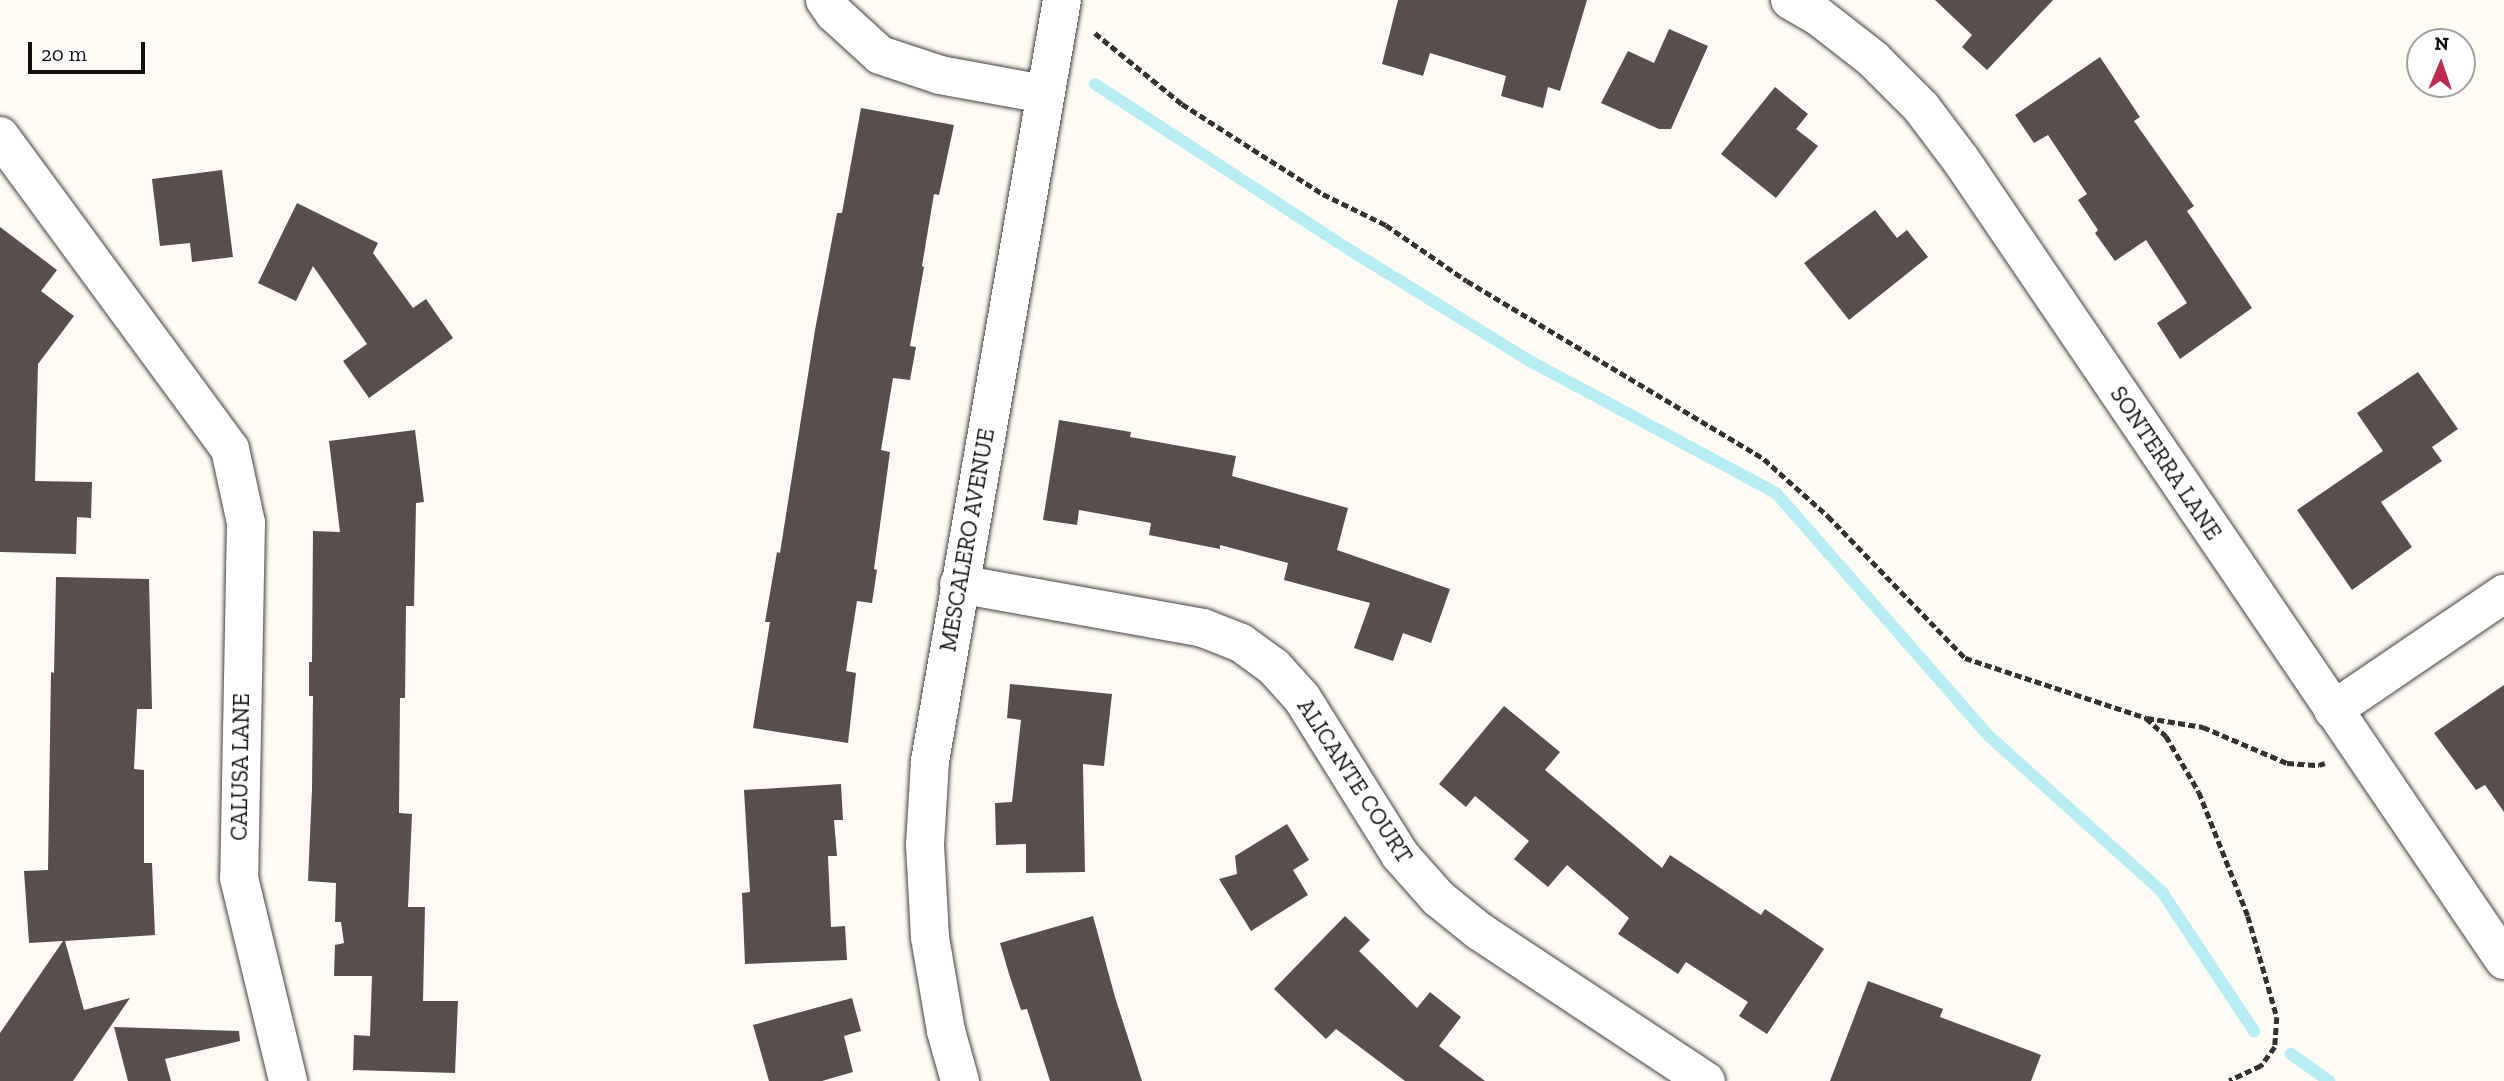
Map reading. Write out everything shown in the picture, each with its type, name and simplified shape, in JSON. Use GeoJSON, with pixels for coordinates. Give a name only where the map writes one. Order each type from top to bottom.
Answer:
{"type":"FeatureCollection","features":[{"type":"Feature","properties":{"kind":"street"},"geometry":{"type":"LineString","coordinates":[[825,0],[834,13],[880,55],[940,75],[1044,94]]}},
{"type":"Feature","properties":{"kind":"street","name":"SONTERRA LANE"},"geometry":{"type":"LineString","coordinates":[[1790,0],[1818,16],[1873,59],[1920,107],[1961,160],[2504,960]]}},
{"type":"Feature","properties":{"kind":"street","name":"MESCALERO AVENUE"},"geometry":{"type":"LineString","coordinates":[[960,1081],[946,1031],[930,937],[925,845],[930,761],[1059,13]]}},
{"type":"Feature","properties":{"kind":"street","name":"CALUSA LANE"},"geometry":{"type":"LineString","coordinates":[[0,136],[230,449],[246,523],[239,878],[288,1081]]}},
{"type":"Feature","properties":{"kind":"street","name":"ALICANTE COURT"},"geometry":{"type":"LineString","coordinates":[[959,584],[1203,628],[1241,643],[1274,667],[1302,698],[1400,855],[1438,898],[1479,931],[1706,1081]]}},
{"type":"Feature","properties":{"kind":"street"},"geometry":{"type":"LineString","coordinates":[[2333,710],[2504,594]]}},
{"type":"Feature","properties":{"kind":"path"},"geometry":{"type":"LineString","coordinates":[[1059,13],[1093,32],[1193,112],[1323,194],[1386,225],[1467,281],[1764,458],[1828,516],[1965,658],[2146,718],[2203,727],[2287,763],[2319,765],[2358,746]]}},
{"type":"Feature","properties":{"kind":"path"},"geometry":{"type":"LineString","coordinates":[[2146,718],[2166,736],[2199,793],[2248,916],[2277,1017],[2275,1047],[2261,1066],[2229,1081]]}},
{"type":"Feature","properties":{"kind":"building"},"geometry":{"type":"Polygon","coordinates":[[[1398,0],[1587,0],[1560,91],[1548,87],[1543,108],[1501,96],[1506,76],[1430,53],[1423,76],[1382,64],[1398,0]]]}},
{"type":"Feature","properties":{"kind":"building"},"geometry":{"type":"Polygon","coordinates":[[[1935,0],[2053,0],[1987,70],[1962,47],[1972,35],[1935,0]]]}},
{"type":"Feature","properties":{"kind":"building"},"geometry":{"type":"Polygon","coordinates":[[[1669,29],[1708,46],[1671,129],[1659,129],[1601,103],[1628,51],[1654,63],[1669,29]]]}},
{"type":"Feature","properties":{"kind":"building"},"geometry":{"type":"Polygon","coordinates":[[[2100,57],[2140,117],[2134,121],[2194,206],[2187,211],[2252,308],[2180,359],[2157,323],[2187,303],[2146,240],[2115,261],[2095,233],[2098,230],[2078,200],[2087,194],[2048,135],[2034,143],[2015,115],[2100,57]]]}},
{"type":"Feature","properties":{"kind":"building"},"geometry":{"type":"Polygon","coordinates":[[[1775,87],[1808,114],[1796,129],[1818,146],[1776,198],[1721,154],[1775,87]]]}},
{"type":"Feature","properties":{"kind":"building"},"geometry":{"type":"Polygon","coordinates":[[[861,108],[954,125],[939,195],[934,194],[910,346],[916,347],[910,380],[893,378],[881,450],[890,452],[872,603],[857,601],[846,671],[856,673],[848,743],[753,728],[770,622],[765,622],[777,552],[780,553],[815,330],[837,213],[842,213],[861,108]]]}},
{"type":"Feature","properties":{"kind":"building"},"geometry":{"type":"Polygon","coordinates":[[[222,170],[233,257],[192,262],[190,243],[160,246],[152,179],[222,170]]]}},
{"type":"Feature","properties":{"kind":"building"},"geometry":{"type":"Polygon","coordinates":[[[297,203],[378,243],[373,253],[413,308],[426,299],[453,338],[369,398],[343,361],[367,344],[313,266],[296,301],[258,283],[297,203]]]}},
{"type":"Feature","properties":{"kind":"building"},"geometry":{"type":"Polygon","coordinates":[[[1875,210],[1897,238],[1907,230],[1928,257],[1849,320],[1804,263],[1875,210]]]}},
{"type":"Feature","properties":{"kind":"building"},"geometry":{"type":"Polygon","coordinates":[[[0,227],[57,270],[41,291],[74,316],[38,364],[35,481],[92,482],[91,518],[77,517],[76,554],[0,552],[0,227]]]}},
{"type":"Feature","properties":{"kind":"building"},"geometry":{"type":"Polygon","coordinates":[[[2418,372],[2458,429],[2432,447],[2442,461],[2381,502],[2412,547],[2352,590],[2297,510],[2383,451],[2357,413],[2418,372]]]}},
{"type":"Feature","properties":{"kind":"building"},"geometry":{"type":"Polygon","coordinates":[[[1059,420],[1131,432],[1130,437],[1236,456],[1232,476],[1348,508],[1337,550],[1450,589],[1431,643],[1403,633],[1393,661],[1354,648],[1370,603],[1284,580],[1288,563],[1220,545],[1220,549],[1149,535],[1151,523],[1079,510],[1077,525],[1043,520],[1059,420]]]}},
{"type":"Feature","properties":{"kind":"building"},"geometry":{"type":"Polygon","coordinates":[[[415,430],[424,502],[416,503],[414,606],[406,606],[405,698],[400,698],[399,813],[412,814],[408,907],[425,907],[423,1001],[458,1001],[455,1073],[353,1070],[354,1035],[370,1036],[372,976],[334,976],[335,945],[344,943],[341,922],[335,922],[336,883],[308,881],[312,789],[313,696],[309,696],[309,662],[312,662],[313,531],[340,532],[329,441],[415,430]]]}},
{"type":"Feature","properties":{"kind":"building"},"geometry":{"type":"Polygon","coordinates":[[[56,577],[149,579],[152,709],[137,709],[134,769],[144,770],[144,863],[152,863],[155,935],[65,941],[84,1010],[130,998],[73,1081],[0,1081],[0,1033],[63,941],[29,943],[24,871],[48,870],[51,672],[54,673],[56,577]]]}},
{"type":"Feature","properties":{"kind":"building"},"geometry":{"type":"Polygon","coordinates":[[[1010,684],[1112,694],[1104,766],[1083,764],[1085,872],[1026,873],[1026,844],[996,845],[995,803],[1012,802],[1021,720],[1007,718],[1010,684]]]}},
{"type":"Feature","properties":{"kind":"building"},"geometry":{"type":"Polygon","coordinates":[[[2504,685],[2504,812],[2485,785],[2476,790],[2434,733],[2504,685]]]}},
{"type":"Feature","properties":{"kind":"building"},"geometry":{"type":"Polygon","coordinates":[[[1504,706],[1560,752],[1545,770],[1662,868],[1670,855],[1761,915],[1765,909],[1824,949],[1767,1034],[1739,1016],[1748,1002],[1686,962],[1678,974],[1618,934],[1629,918],[1567,865],[1548,887],[1514,859],[1529,841],[1475,796],[1466,807],[1439,784],[1504,706]]]}},
{"type":"Feature","properties":{"kind":"building"},"geometry":{"type":"Polygon","coordinates":[[[841,784],[843,820],[834,820],[837,856],[828,856],[831,927],[845,926],[847,960],[745,964],[742,893],[750,892],[744,790],[841,784]]]}},
{"type":"Feature","properties":{"kind":"building"},"geometry":{"type":"Polygon","coordinates":[[[1287,824],[1309,860],[1293,870],[1308,895],[1251,931],[1219,879],[1237,874],[1235,856],[1287,824]]]}},
{"type":"Feature","properties":{"kind":"building"},"geometry":{"type":"Polygon","coordinates":[[[1093,916],[1142,1081],[1050,1081],[1027,1009],[1021,1010],[1009,974],[1000,943],[1093,916]]]}},
{"type":"Feature","properties":{"kind":"building"},"geometry":{"type":"Polygon","coordinates":[[[1345,916],[1370,940],[1359,951],[1417,1008],[1430,992],[1461,1017],[1439,1046],[1485,1081],[1405,1081],[1336,1029],[1326,1039],[1274,989],[1345,916]]]}},
{"type":"Feature","properties":{"kind":"building"},"geometry":{"type":"Polygon","coordinates":[[[1868,981],[1943,1009],[1940,1017],[2041,1055],[2031,1081],[1830,1081],[1868,981]]]}},
{"type":"Feature","properties":{"kind":"building"},"geometry":{"type":"Polygon","coordinates":[[[852,998],[861,1031],[844,1036],[853,1072],[822,1081],[769,1081],[753,1025],[852,998]]]}},
{"type":"Feature","properties":{"kind":"building"},"geometry":{"type":"Polygon","coordinates":[[[114,1027],[239,1031],[240,1041],[165,1059],[171,1081],[128,1081],[114,1027]]]}},
{"type":"Feature","properties":{"kind":"waterway"},"geometry":{"type":"LineString","coordinates":[[1095,84],[1337,242],[1528,360],[1776,493],[1989,736],[2162,892],[2254,1031]]}},
{"type":"Feature","properties":{"kind":"waterway"},"geometry":{"type":"LineString","coordinates":[[2291,1054],[2329,1081]]}}]}
